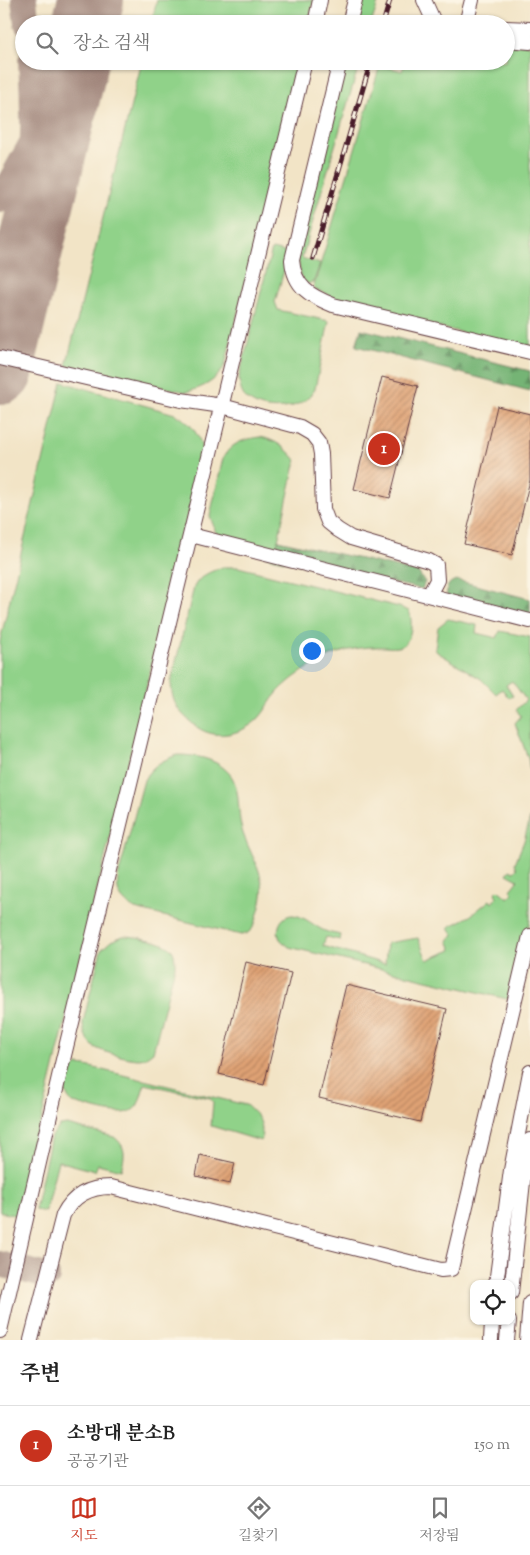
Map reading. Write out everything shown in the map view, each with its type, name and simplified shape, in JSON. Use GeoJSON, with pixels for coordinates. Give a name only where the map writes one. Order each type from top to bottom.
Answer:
{"type":"FeatureCollection","features":[{"type":"Feature","properties":{"kind":"street"},"geometry":{"type":"LineString","coordinates":[[317,15],[320,0]]}},
{"type":"Feature","properties":{"kind":"street"},"geometry":{"type":"LineString","coordinates":[[351,15],[355,0]]}},
{"type":"Feature","properties":{"kind":"street"},"geometry":{"type":"LineString","coordinates":[[424,0],[431,15]]}},
{"type":"Feature","properties":{"kind":"street"},"geometry":{"type":"LineString","coordinates":[[468,15],[472,0]]}},
{"type":"Feature","properties":{"kind":"street"},"geometry":{"type":"LineString","coordinates":[[515,28],[530,29]]}},
{"type":"Feature","properties":{"kind":"street"},"geometry":{"type":"LineString","coordinates":[[515,41],[530,42]]}},
{"type":"Feature","properties":{"kind":"street"},"geometry":{"type":"LineString","coordinates":[[0,1331],[61,1068],[304,70]]}},
{"type":"Feature","properties":{"kind":"street"},"geometry":{"type":"LineString","coordinates":[[338,70],[292,260],[293,271],[297,280],[308,293],[333,305],[530,352]]}},
{"type":"Feature","properties":{"kind":"street"},"geometry":{"type":"LineString","coordinates":[[0,358],[181,400],[222,406],[300,428],[312,434],[319,443],[321,454],[322,510],[328,522],[351,538],[429,561],[436,565],[437,580],[428,595]]}},
{"type":"Feature","properties":{"kind":"street"},"geometry":{"type":"LineString","coordinates":[[191,535],[530,621]]}},
{"type":"Feature","properties":{"kind":"street"},"geometry":{"type":"LineString","coordinates":[[31,1340],[68,1206],[77,1197],[99,1187],[111,1187],[441,1270],[451,1269],[530,936]]}},
{"type":"Feature","properties":{"kind":"street"},"geometry":{"type":"LineString","coordinates":[[497,1280],[511,1170],[530,1072]]}},
{"type":"Feature","properties":{"kind":"street"},"geometry":{"type":"LineString","coordinates":[[513,1280],[530,1140]]}},
{"type":"Feature","properties":{"kind":"street"},"geometry":{"type":"LineString","coordinates":[[527,1340],[530,1303]]}},
{"type":"Feature","properties":{"kind":"street"},"geometry":{"type":"LineString","coordinates":[[491,1340],[492,1325]]}},
{"type":"Feature","properties":{"kind":"street"},"geometry":{"type":"LineString","coordinates":[[507,1340],[509,1325]]}},
{"type":"Feature","properties":{"kind":"green space"},"geometry":{"type":"Polygon","coordinates":[[[157,0],[314,0],[310,15],[153,15],[157,0]]]}},
{"type":"Feature","properties":{"kind":"green space"},"geometry":{"type":"Polygon","coordinates":[[[359,0],[379,0],[374,15],[356,15],[359,0]]]}},
{"type":"Feature","properties":{"kind":"green space"},"geometry":{"type":"Polygon","coordinates":[[[515,44],[530,45],[530,348],[333,303],[328,294],[313,289],[379,70],[515,70],[515,44]]]}},
{"type":"Feature","properties":{"kind":"green space"},"geometry":{"type":"Polygon","coordinates":[[[140,70],[297,70],[222,371],[209,383],[186,392],[66,366],[140,70]]]}},
{"type":"Feature","properties":{"kind":"green space"},"geometry":{"type":"Polygon","coordinates":[[[343,70],[357,70],[302,258],[320,264],[314,281],[308,284],[302,280],[297,256],[343,70]]]}},
{"type":"Feature","properties":{"kind":"green space"},"geometry":{"type":"Polygon","coordinates":[[[272,249],[289,253],[275,302],[278,310],[329,321],[315,389],[301,403],[275,409],[250,402],[244,396],[239,377],[272,249]]]}},
{"type":"Feature","properties":{"kind":"green space"},"geometry":{"type":"Polygon","coordinates":[[[361,329],[530,371],[530,391],[356,346],[361,329]]]}},
{"type":"Feature","properties":{"kind":"green space"},"geometry":{"type":"Polygon","coordinates":[[[62,382],[181,417],[194,430],[200,441],[203,454],[18,1216],[0,1212],[0,641],[62,382]]]}},
{"type":"Feature","properties":{"kind":"green space"},"geometry":{"type":"Polygon","coordinates":[[[260,437],[280,445],[296,460],[274,559],[226,542],[216,533],[210,516],[223,458],[226,453],[238,443],[260,437]]]}},
{"type":"Feature","properties":{"kind":"green space"},"geometry":{"type":"Polygon","coordinates":[[[278,540],[418,572],[425,582],[422,589],[274,559],[278,540]]]}},
{"type":"Feature","properties":{"kind":"green space"},"geometry":{"type":"Polygon","coordinates":[[[223,567],[238,567],[399,607],[409,611],[410,635],[408,640],[399,647],[356,649],[324,659],[311,666],[283,687],[275,695],[261,716],[251,725],[235,733],[209,733],[193,724],[176,706],[171,682],[194,587],[202,577],[223,567]]]}},
{"type":"Feature","properties":{"kind":"green space"},"geometry":{"type":"Polygon","coordinates":[[[456,580],[530,599],[530,620],[447,597],[448,586],[456,580]]]}},
{"type":"Feature","properties":{"kind":"green space"},"geometry":{"type":"Polygon","coordinates":[[[448,619],[477,625],[476,633],[497,638],[500,631],[530,637],[530,772],[528,758],[515,723],[521,716],[516,710],[526,700],[512,681],[506,685],[513,696],[509,698],[502,689],[496,694],[481,679],[437,652],[435,649],[438,627],[448,619]]]}},
{"type":"Feature","properties":{"kind":"green space"},"geometry":{"type":"Polygon","coordinates":[[[177,755],[210,760],[227,771],[235,783],[241,826],[258,868],[262,887],[255,923],[250,931],[244,934],[241,935],[135,909],[125,902],[118,890],[119,873],[144,780],[158,764],[177,755]]]}},
{"type":"Feature","properties":{"kind":"green space"},"geometry":{"type":"Polygon","coordinates":[[[530,818],[530,920],[511,1000],[289,947],[280,939],[278,931],[280,923],[285,917],[293,915],[302,917],[325,931],[341,935],[340,940],[326,937],[323,946],[385,964],[387,943],[418,938],[427,960],[452,950],[448,940],[454,936],[449,927],[470,916],[490,900],[492,903],[497,897],[495,893],[498,890],[508,898],[513,893],[510,890],[518,880],[507,874],[510,870],[514,872],[517,869],[515,863],[524,841],[530,818]]]}},
{"type":"Feature","properties":{"kind":"green space"},"geometry":{"type":"Polygon","coordinates":[[[123,936],[141,938],[163,944],[172,950],[175,958],[175,966],[153,1052],[141,1059],[108,1053],[93,1046],[88,1041],[84,1029],[83,1022],[101,950],[111,941],[123,936]]]}},
{"type":"Feature","properties":{"kind":"green space"},"geometry":{"type":"Polygon","coordinates":[[[78,1065],[246,1105],[255,1113],[260,1121],[262,1129],[261,1141],[211,1126],[213,1102],[210,1098],[145,1084],[140,1101],[132,1111],[124,1113],[106,1112],[73,1103],[67,1096],[65,1082],[68,1073],[78,1065]]]}},
{"type":"Feature","properties":{"kind":"green space"},"geometry":{"type":"Polygon","coordinates":[[[67,1125],[114,1137],[121,1144],[124,1152],[121,1170],[98,1164],[95,1171],[58,1161],[45,1212],[35,1210],[51,1136],[60,1126],[67,1125]]]}},
{"type":"Feature","properties":{"kind":"building"},"geometry":{"type":"Polygon","coordinates":[[[382,377],[418,386],[390,498],[354,489],[382,377]]]}},
{"type":"Feature","properties":{"kind":"building"},"geometry":{"type":"Polygon","coordinates":[[[497,406],[530,414],[530,480],[512,555],[464,544],[497,406]]]}},
{"type":"Feature","properties":{"kind":"building"},"geometry":{"type":"Polygon","coordinates":[[[246,962],[291,973],[264,1085],[219,1074],[246,962]]]}},
{"type":"Feature","properties":{"kind":"building"},"geometry":{"type":"Polygon","coordinates":[[[346,985],[447,1009],[420,1122],[319,1098],[346,985]]]}},
{"type":"Feature","properties":{"kind":"building"},"geometry":{"type":"Polygon","coordinates":[[[200,1155],[235,1163],[230,1184],[196,1176],[200,1155]]]}},
{"type":"Feature","properties":{"kind":"taxiway"},"geometry":{"type":"LineString","coordinates":[[24,0],[26,15]]}},
{"type":"Feature","properties":{"kind":"taxiway"},"geometry":{"type":"LineString","coordinates":[[84,15],[89,0]]}},
{"type":"Feature","properties":{"kind":"taxiway"},"geometry":{"type":"LineString","coordinates":[[13,319],[24,254],[31,191],[33,127],[32,70]]}},
{"type":"Feature","properties":{"kind":"taxiway"},"geometry":{"type":"LineString","coordinates":[[0,200],[34,139],[64,70]]}},
{"type":"Feature","properties":{"kind":"taxiway"},"geometry":{"type":"LineString","coordinates":[[0,1264],[47,1276]]}},
{"type":"Feature","properties":{"kind":"runway"},"geometry":{"type":"LineString","coordinates":[[87,15],[91,0]]}},
{"type":"Feature","properties":{"kind":"runway"},"geometry":{"type":"LineString","coordinates":[[0,372],[74,70]]}},
{"type":"Feature","properties":{"kind":"railway"},"geometry":{"type":"LineString","coordinates":[[386,15],[390,0]]}},
{"type":"Feature","properties":{"kind":"railway"},"geometry":{"type":"LineString","coordinates":[[313,258],[368,70]]}},
{"type":"Feature","properties":{"kind":"place","name":"소방대 분소B"},"geometry":{"type":"Point","coordinates":[384,449]}}]}
